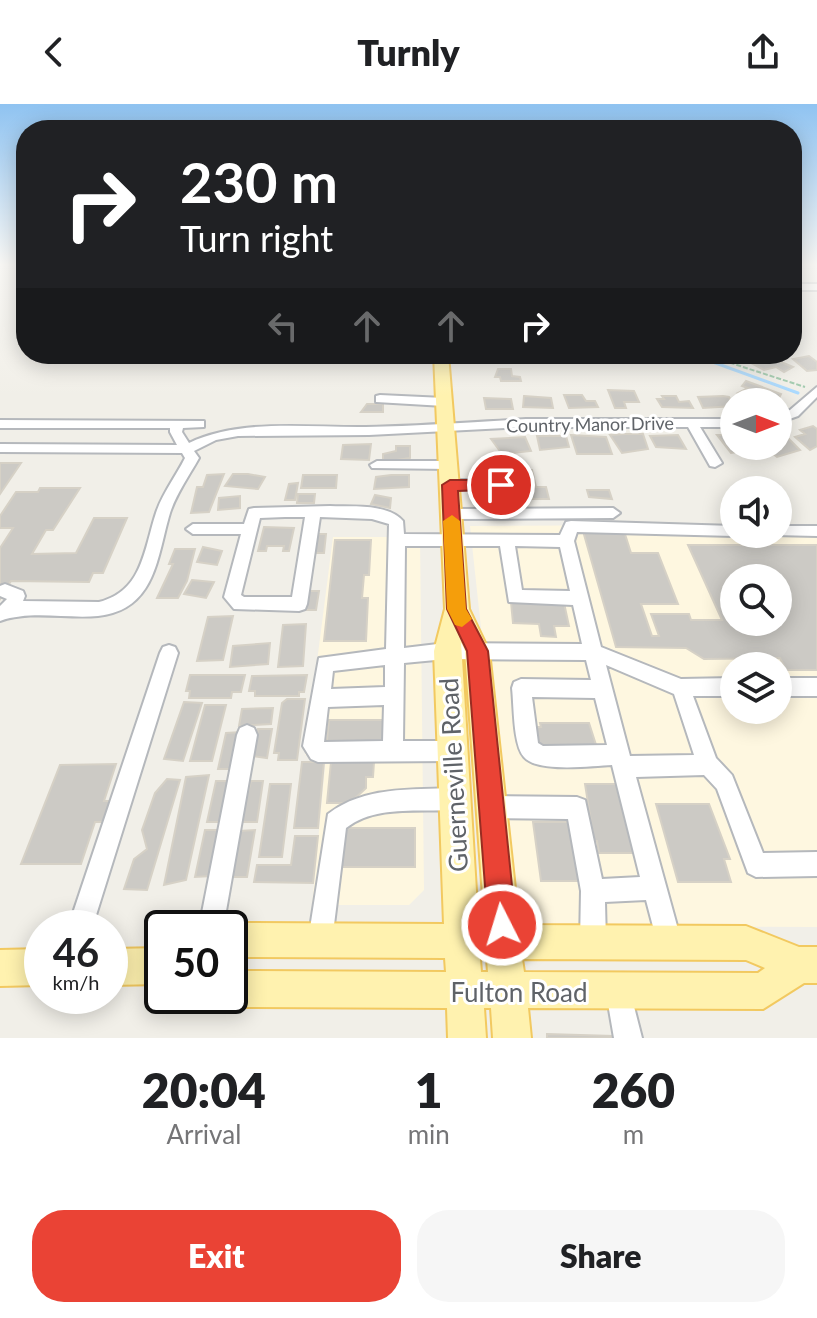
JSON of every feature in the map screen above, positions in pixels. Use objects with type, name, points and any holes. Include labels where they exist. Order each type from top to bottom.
[{"type":"main road","name":"Guerneville Road","points":[[442,364],[457,609],[446,651],[467,1038]]},
{"type":"main road","name":"Guerneville Road","points":[[457,609],[477,651],[512,1038]]},
{"type":"main road","name":"Fulton Road","points":[[248,940],[746,943],[808,965]]},
{"type":"main road","name":"Fulton Road","points":[[248,989],[763,991],[808,965]]},
{"type":"main road","points":[[0,968],[24,967]]},
{"type":"street","points":[[792,414],[812,389]]},
{"type":"street","points":[[380,399],[444,402]]},
{"type":"street","points":[[692,423],[715,463]]},
{"type":"street","name":"Country Manor Drive","points":[[188,449],[212,437],[238,432],[720,423]]},
{"type":"street","points":[[0,424],[200,424]]},
{"type":"street","points":[[6,605],[99,609],[115,605],[134,592],[147,573],[164,510],[192,458],[176,432],[177,424]]},
{"type":"street","points":[[0,448],[188,449]]},
{"type":"street","points":[[377,465],[449,475],[479,485]]},
{"type":"street","points":[[313,513],[299,604],[240,604],[232,597],[254,513],[313,513],[389,514],[396,521],[397,540],[393,752]]},
{"type":"street","points":[[451,514],[613,513]]},
{"type":"street","points":[[669,944],[566,541],[571,526],[720,531]]},
{"type":"street","points":[[193,529],[250,529]]},
{"type":"street","points":[[792,531],[817,531]]},
{"type":"street","points":[[397,540],[566,541]]},
{"type":"street","points":[[507,541],[515,597],[579,598]]},
{"type":"street","points":[[451,751],[323,753],[314,749],[325,664],[395,654],[446,651],[593,652],[681,688],[720,687]]},
{"type":"street","points":[[86,910],[169,653]]},
{"type":"street","points":[[792,687],[817,687]]},
{"type":"street","points":[[602,689],[521,688],[528,743],[536,755],[708,765]]},
{"type":"street","points":[[681,688],[708,765],[725,782],[756,865],[817,864]]},
{"type":"street","points":[[320,698],[394,696]]},
{"type":"street","points":[[214,910],[247,735]]},
{"type":"street","points":[[320,941],[336,822],[347,810],[454,799]]},
{"type":"street","points":[[492,807],[577,808],[593,891],[593,943]]},
{"type":"street","points":[[593,891],[655,888]]},
{"type":"street","points":[[619,992],[628,1038]]},
{"type":"path","points":[[734,364],[812,389]]},
{"type":"shaded area","points":[[720,525],[720,548],[792,548],[792,525],[817,525],[817,927],[534,926],[510,897],[470,526]]},
{"type":"shaded area","points":[[333,537],[420,537],[424,890],[409,905],[312,905],[326,756],[305,755]]},
{"type":"building","points":[[809,356],[817,362],[817,370],[807,371],[799,364],[802,364],[802,357]]},
{"type":"building","points":[[753,364],[786,364],[793,367],[784,372],[776,367],[764,370]]},
{"type":"building","points":[[498,369],[511,369],[512,376],[520,377],[521,381],[501,381],[500,377],[495,377]]},
{"type":"building","points":[[746,381],[765,388],[748,388],[742,386]]},
{"type":"building","points":[[608,390],[634,391],[639,402],[624,402],[626,408],[615,408]]},
{"type":"building","points":[[564,395],[582,395],[586,401],[595,401],[598,407],[569,408]]},
{"type":"building","points":[[524,396],[551,398],[553,408],[523,407]]},
{"type":"building","points":[[662,396],[676,396],[679,402],[689,401],[693,408],[662,407],[657,399],[664,399]]},
{"type":"building","points":[[720,396],[720,407],[703,408],[698,397]]},
{"type":"building","points":[[484,398],[511,399],[513,409],[486,409]]},
{"type":"building","points":[[367,404],[383,404],[383,412],[361,412]]},
{"type":"building","points":[[813,426],[817,429],[817,446],[810,450],[795,437],[805,434],[800,430]]},
{"type":"building","points":[[643,434],[648,449],[622,453],[610,435]]},
{"type":"building","points":[[571,435],[606,437],[612,454],[577,454]]},
{"type":"building","points":[[678,435],[686,449],[656,447],[650,436]]},
{"type":"building","points":[[537,436],[566,436],[569,447],[540,450]]},
{"type":"building","points":[[525,437],[531,451],[502,454],[491,439]]},
{"type":"building","points":[[792,442],[800,450],[792,452]]},
{"type":"building","points":[[371,444],[369,460],[341,459],[343,445]]},
{"type":"building","points":[[396,446],[410,446],[410,458],[383,462],[383,454],[396,451]]},
{"type":"building","points":[[0,463],[21,463],[0,494]]},
{"type":"building","points":[[481,470],[506,470],[507,481],[482,481]]},
{"type":"building","points":[[509,470],[532,470],[536,487],[546,487],[549,499],[524,499],[521,486],[512,486]]},
{"type":"building","points":[[224,474],[209,512],[191,513],[197,487],[203,487],[207,475]]},
{"type":"building","points":[[233,474],[265,477],[258,489],[225,486]]},
{"type":"building","points":[[303,475],[337,475],[336,488],[301,488]]},
{"type":"building","points":[[409,475],[409,487],[374,489],[376,477]]},
{"type":"building","points":[[298,483],[295,500],[285,500],[289,484]]},
{"type":"building","points":[[40,488],[80,488],[53,530],[46,530],[32,554],[76,553],[94,518],[127,518],[103,573],[93,573],[89,582],[11,581],[0,599],[0,548],[13,528],[0,528],[0,516],[16,492],[38,492]]},
{"type":"building","points":[[587,490],[609,490],[612,499],[589,497]]},
{"type":"building","points":[[298,494],[315,494],[314,503],[297,503]]},
{"type":"building","points":[[375,495],[391,498],[390,508],[371,504]]},
{"type":"building","points":[[240,496],[240,508],[218,510],[219,498]]},
{"type":"building","points":[[264,527],[294,528],[289,551],[283,551],[284,546],[267,546],[266,551],[258,551]]},
{"type":"building","points":[[583,531],[624,531],[631,553],[658,553],[678,604],[641,604],[652,636],[659,636],[651,614],[689,614],[691,620],[720,620],[720,636],[792,636],[792,564],[720,564],[720,616],[688,545],[792,548],[792,545],[817,545],[817,670],[792,670],[792,652],[720,652],[720,659],[704,659],[686,648],[616,647]]},
{"type":"building","points":[[316,534],[326,534],[324,553],[313,553]]},
{"type":"building","points":[[335,540],[371,540],[369,575],[364,575],[362,598],[368,598],[366,641],[324,641]]},
{"type":"building","points":[[203,547],[222,551],[217,565],[197,562]]},
{"type":"building","points":[[175,549],[195,549],[187,581],[178,598],[157,598],[173,564],[169,564]]},
{"type":"building","points":[[192,580],[214,582],[206,598],[184,594]]},
{"type":"building","points":[[307,591],[319,591],[316,610],[305,610]]},
{"type":"building","points":[[511,602],[564,603],[569,626],[554,626],[556,637],[541,636],[539,624],[513,623]]},
{"type":"building","points":[[233,616],[223,660],[197,661],[208,617]]},
{"type":"building","points":[[306,624],[303,666],[278,667],[283,625]]},
{"type":"building","points":[[270,643],[268,664],[230,667],[233,646]]},
{"type":"building","points":[[190,675],[245,675],[241,692],[232,692],[231,698],[189,698],[190,691],[186,691]]},
{"type":"building","points":[[307,675],[304,692],[299,692],[299,696],[255,696],[255,691],[249,691],[252,676]]},
{"type":"building","points":[[287,699],[305,699],[297,760],[278,760],[279,753],[274,753],[282,703]]},
{"type":"building","points":[[184,702],[202,703],[183,761],[164,759]]},
{"type":"building","points":[[205,705],[226,705],[212,761],[190,761]]},
{"type":"building","points":[[273,708],[271,724],[239,726],[242,709]]},
{"type":"building","points":[[329,720],[384,720],[384,750],[326,750]]},
{"type":"building","points":[[540,723],[589,723],[598,751],[543,753],[542,744],[535,744],[533,727],[541,727]]},
{"type":"building","points":[[258,729],[272,729],[267,758],[253,756]]},
{"type":"building","points":[[241,732],[233,769],[218,769],[226,733]]},
{"type":"building","points":[[302,762],[324,762],[318,828],[294,828]]},
{"type":"building","points":[[331,762],[374,762],[373,777],[366,777],[366,788],[350,803],[327,803]]},
{"type":"building","points":[[116,764],[104,801],[111,801],[104,822],[95,822],[81,864],[21,864],[60,765]]},
{"type":"building","points":[[209,775],[186,880],[164,885],[186,777]]},
{"type":"building","points":[[167,779],[180,780],[147,890],[124,889],[134,859],[147,849],[142,830],[155,793]]},
{"type":"building","points":[[216,781],[231,781],[223,822],[207,822]]},
{"type":"building","points":[[251,781],[263,781],[257,822],[240,822]]},
{"type":"building","points":[[270,784],[291,784],[282,857],[259,857]]},
{"type":"building","points":[[585,784],[616,784],[633,853],[599,853],[597,841],[594,841]]},
{"type":"building","points":[[656,804],[709,804],[730,859],[724,859],[731,882],[678,882]]},
{"type":"building","points":[[533,822],[574,822],[585,881],[541,881]]},
{"type":"building","points":[[341,828],[415,828],[415,867],[338,867]]},
{"type":"building","points":[[205,830],[221,830],[212,876],[195,877]]},
{"type":"building","points":[[255,830],[247,877],[231,877],[239,831]]},
{"type":"building","points":[[295,836],[318,836],[313,883],[254,882],[257,865],[291,865]]},
{"type":"building","points":[[547,1034],[613,1036],[613,1038],[547,1038]]},
{"type":"waterway","points":[[718,364],[798,393]]},
{"type":"slow traffic","points":[[452,521],[457,609],[462,619]]},
{"type":"route","points":[[501,485],[450,485],[457,609],[477,651],[502,925]]}]
